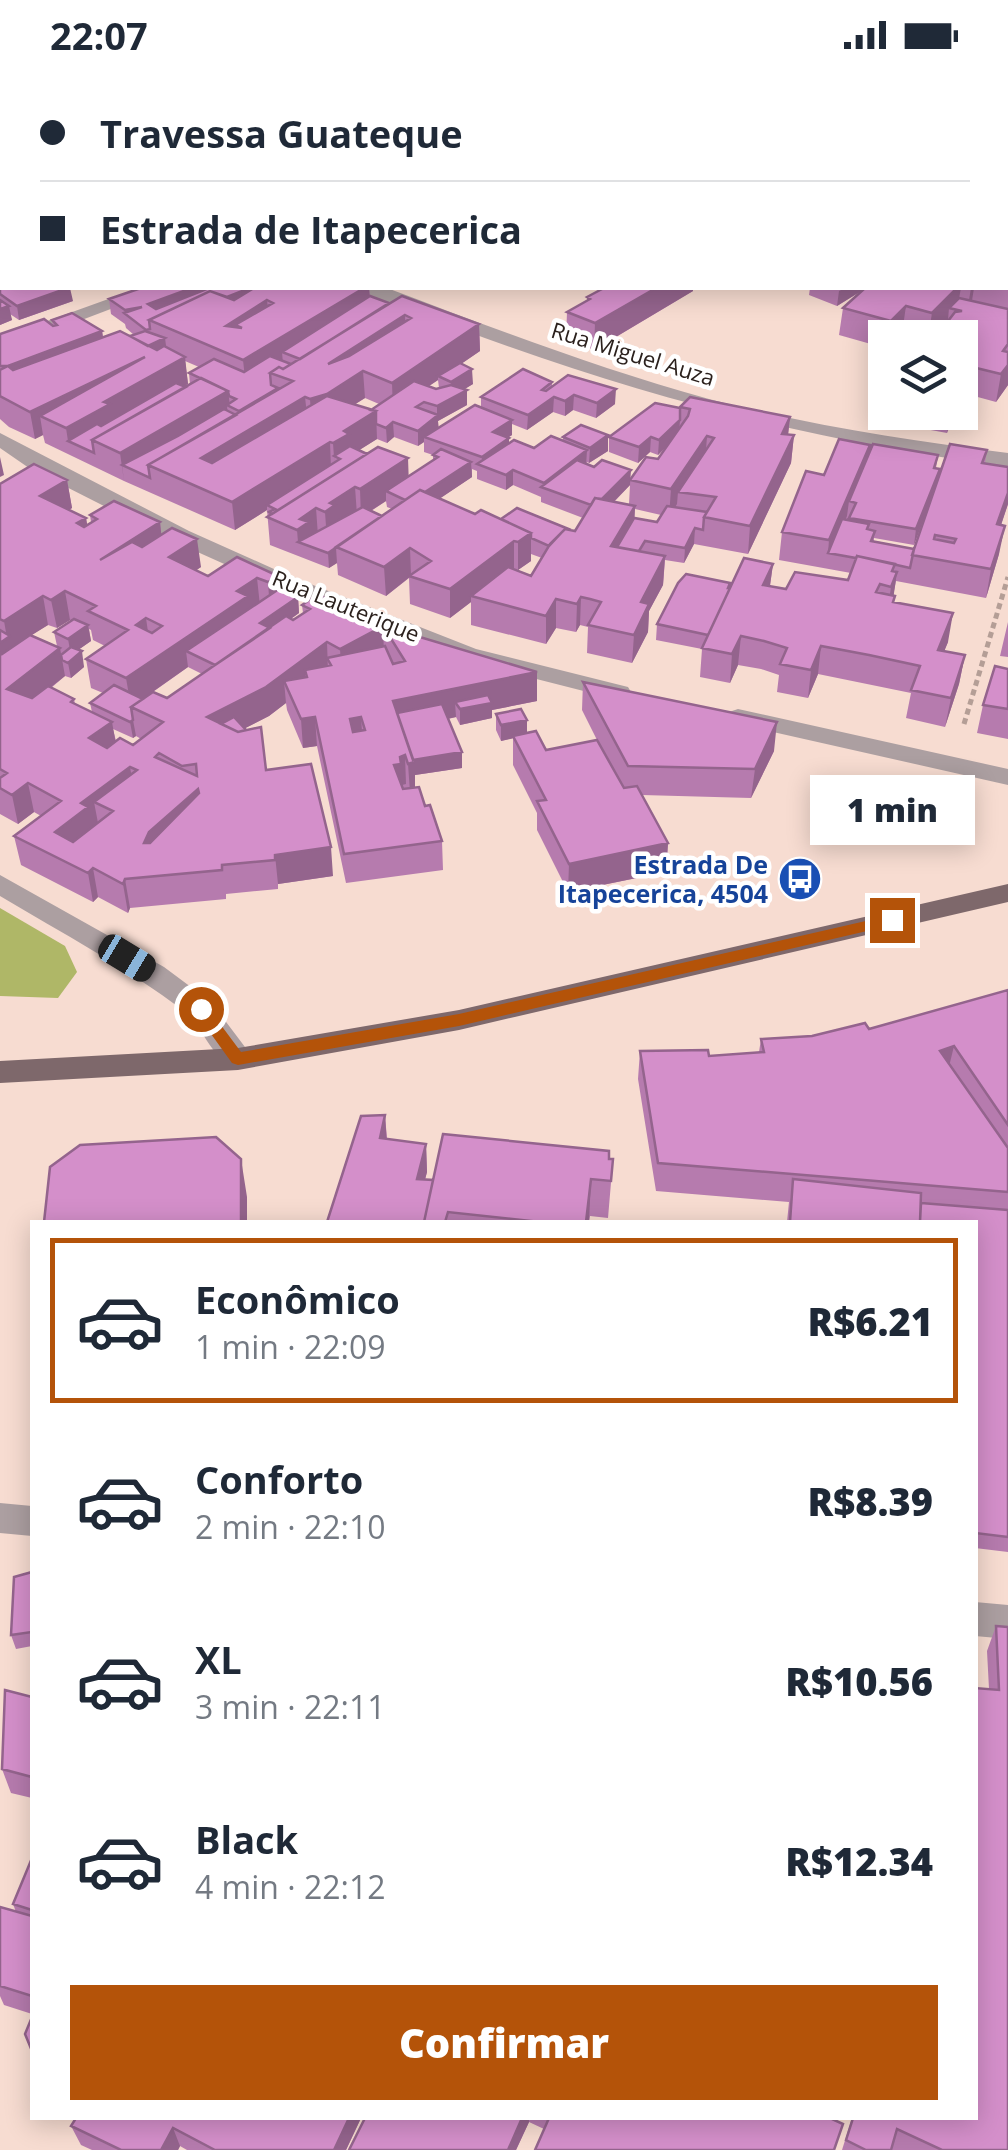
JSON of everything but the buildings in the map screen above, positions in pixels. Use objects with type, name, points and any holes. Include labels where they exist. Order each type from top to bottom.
[{"type":"main road","points":[[0,1072],[238,1059],[459,1020],[1008,893]]},
{"type":"street","points":[[0,345],[151,290]]},
{"type":"street","name":"Rua Miguel Auza","points":[[375,290],[577,365],[708,405],[923,449],[1008,460]]},
{"type":"street","name":"Rua Lauterique","points":[[0,439],[37,463],[181,536],[277,579],[466,654],[645,697]]},
{"type":"street","points":[[722,714],[1008,777]]},
{"type":"street","points":[[0,884],[154,974],[201,1009],[238,1059]]},
{"type":"street","points":[[0,1518],[30,1521]]},
{"type":"street","points":[[978,1619],[1008,1622]]},
{"type":"path","points":[[955,764],[1008,577]]},
{"type":"green space","points":[[0,908],[65,946],[77,972],[58,998],[0,996]]},
{"type":"place","name":"Estrada De Itapecerica, 4504","points":[[800,879]]},
{"type":"route","points":[[201,1009],[238,1059],[459,1020],[892,920]]}]
